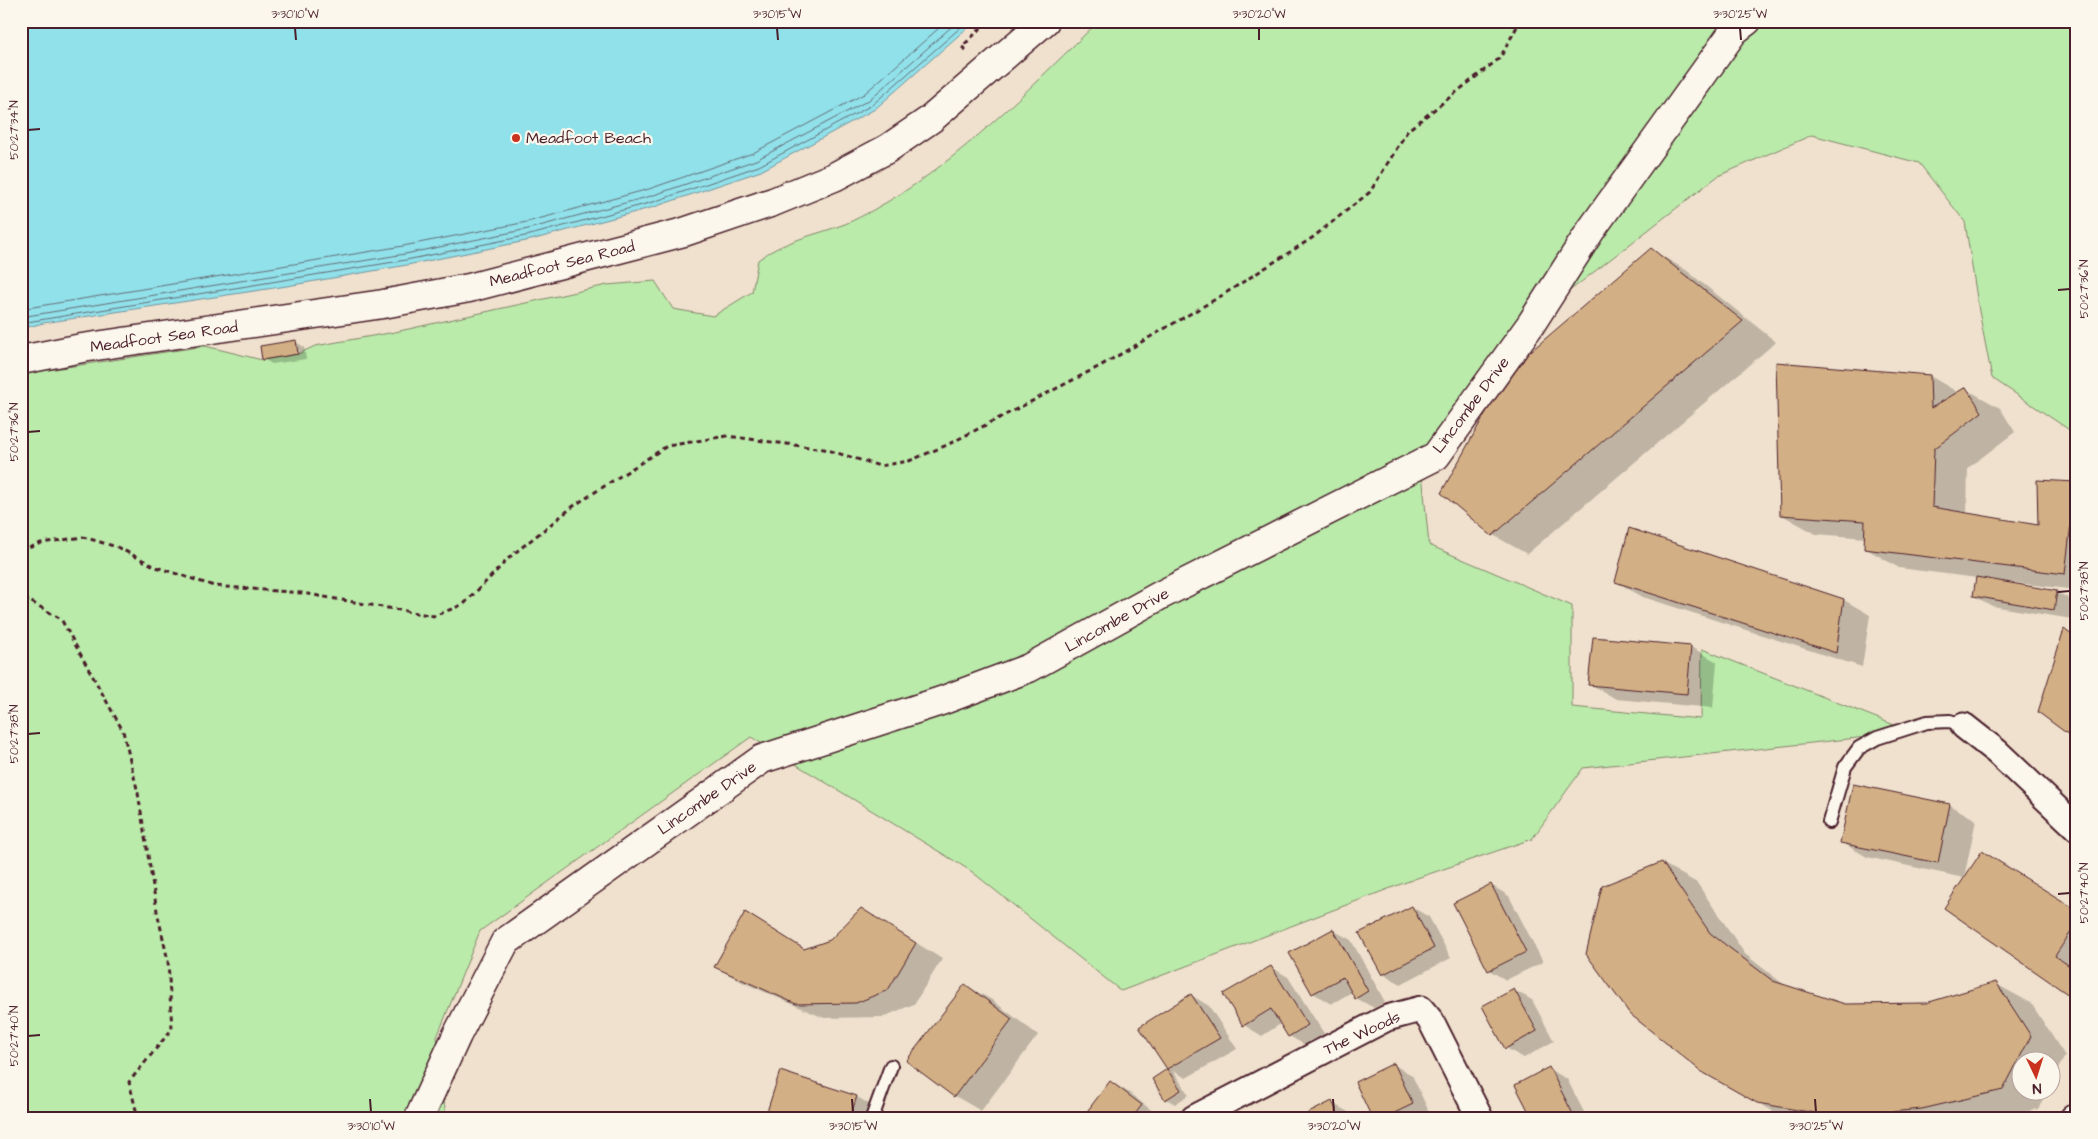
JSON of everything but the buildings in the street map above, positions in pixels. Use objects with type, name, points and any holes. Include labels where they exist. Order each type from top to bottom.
[{"type":"street","name":"Meadfoot Sea Road","points":[[21,360],[82,348],[383,304],[459,290],[684,232],[773,202],[834,177],[887,149],[932,119],[1045,21]]},
{"type":"street","name":"Lincombe Drive","points":[[419,1118],[457,1035],[504,942],[762,759],[941,701],[1029,668],[1159,596],[1436,456],[1531,324],[1590,230],[1734,31],[1747,21]]},
{"type":"street","points":[[1964,726],[1997,752],[2077,828]]},
{"type":"street","name":"The Woods","points":[[1194,1118],[1387,1018],[1421,1009],[1432,1021],[1480,1118]]},
{"type":"street","points":[[2073,1118],[2077,1117]]},
{"type":"lane","points":[[1829,822],[1845,767],[1859,748],[1877,738],[1927,722],[1950,721],[1964,726]]},
{"type":"lane","points":[[872,1118],[891,1066]]},
{"type":"path","points":[[21,551],[41,543],[83,537],[117,548],[156,567],[214,586],[302,593],[434,616],[464,604],[511,556],[574,505],[667,446],[726,436],[824,449],[880,466],[909,461],[947,445],[1100,366],[1221,296],[1312,238],[1370,192],[1408,130],[1500,58],[1520,21]]},
{"type":"path","points":[[967,42],[983,26]]},
{"type":"path","points":[[21,612],[28,600],[61,619],[123,731],[136,784],[157,911],[168,961],[172,1029],[129,1082],[138,1118]]},
{"type":"green space","points":[[1099,21],[2077,21],[2077,435],[1992,378],[1965,222],[1919,163],[1812,135],[1718,176],[1559,299],[1420,452],[1429,545],[1572,606],[1572,707],[1701,719],[1702,649],[1912,732],[1583,768],[1532,839],[1417,878],[1121,991],[971,871],[751,737],[480,931],[437,1037],[446,1118],[21,1118],[21,374],[205,346],[262,360],[298,354],[315,346],[395,332],[607,285],[655,281],[673,309],[713,316],[752,292],[758,260],[767,253],[788,243],[845,224],[881,206],[929,175],[980,134]]},
{"type":"water","points":[[21,21],[975,21],[875,109],[761,171],[654,207],[531,240],[407,265],[287,286],[43,323],[21,329]]},
{"type":"place","name":"Meadfoot Beach","points":[[516,138]]}]
